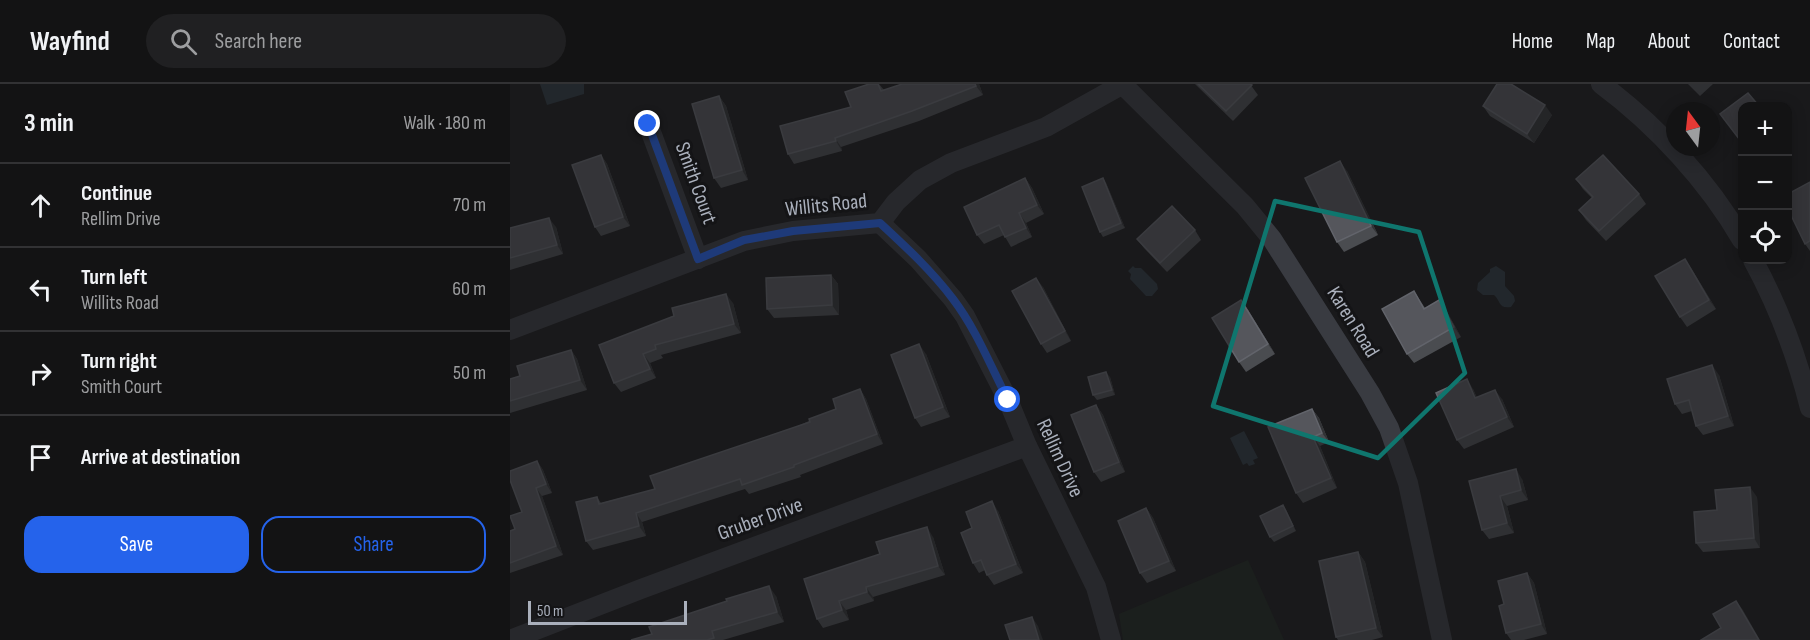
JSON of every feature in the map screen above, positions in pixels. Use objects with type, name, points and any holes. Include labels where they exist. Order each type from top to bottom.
[{"type":"street","points":[[1601,84],[1623,100],[1660,135],[1714,197],[1738,233]]},
{"type":"street","name":"Willits Road","points":[[510,330],[744,240],[793,231],[880,223],[896,202],[920,180],[951,163],[1046,127],[1123,85]]},
{"type":"street","name":"Karen Road","points":[[1123,85],[1245,206],[1272,239],[1370,393],[1389,428],[1408,483],[1442,640]]},
{"type":"street","name":"Smith Court","points":[[648,124],[698,259]]},
{"type":"street","name":"Rellim Drive","points":[[880,223],[918,259],[965,316],[1008,400],[1027,446],[1096,587],[1111,640]]},
{"type":"street","points":[[1755,264],[1798,362],[1810,408]]},
{"type":"street","name":"Gruber Drive","points":[[510,640],[1027,446]]},
{"type":"highlighted area","points":[[1275,201],[1419,232],[1465,373],[1378,458],[1213,406]]},
{"type":"shaded area","points":[[540,84],[584,84],[584,94],[547,105]]},
{"type":"shaded area","points":[[1133,266],[1141,268],[1157,284],[1158,289],[1152,296],[1146,296],[1130,279],[1131,274],[1128,271]]},
{"type":"shaded area","points":[[1496,266],[1505,272],[1505,286],[1514,296],[1515,301],[1511,307],[1502,306],[1494,295],[1483,295],[1477,290],[1478,283],[1490,272],[1490,269]]},
{"type":"shaded area","points":[[1244,431],[1258,458],[1253,460],[1255,464],[1249,466],[1247,463],[1243,465],[1230,438]]},
{"type":"shaded area","points":[[1248,560],[1284,640],[1123,640],[1119,614]]},
{"type":"building","points":[[869,84],[878,84],[881,91],[902,84],[975,84],[976,86],[835,138],[836,141],[788,154],[780,126],[851,107],[845,92]]},
{"type":"building","points":[[1198,84],[1250,84],[1252,85],[1226,111]]},
{"type":"building","points":[[1497,84],[1511,84],[1545,105],[1527,134],[1483,106]]},
{"type":"building","points":[[1748,93],[1756,102],[1738,102],[1738,137],[1720,114]]},
{"type":"building","points":[[719,96],[742,170],[714,178],[692,104]]},
{"type":"building","points":[[601,155],[623,217],[595,227],[572,165]]},
{"type":"building","points":[[1603,155],[1639,194],[1599,231],[1579,210],[1593,197],[1576,179]]},
{"type":"building","points":[[1340,161],[1371,226],[1337,242],[1305,178]]},
{"type":"building","points":[[1025,178],[1037,205],[1019,213],[1026,228],[1005,237],[999,225],[977,235],[964,207]]},
{"type":"building","points":[[1103,178],[1121,223],[1100,232],[1082,187]]},
{"type":"building","points":[[1810,182],[1810,241],[1805,244],[1792,217],[1792,192]]},
{"type":"building","points":[[1172,206],[1195,230],[1160,263],[1137,239]]},
{"type":"building","points":[[549,218],[557,245],[510,258],[510,228]]},
{"type":"building","points":[[1685,259],[1709,300],[1680,317],[1655,276]]},
{"type":"building","points":[[831,275],[832,305],[767,309],[766,278]]},
{"type":"building","points":[[1036,278],[1065,331],[1041,344],[1012,291]]},
{"type":"building","points":[[1414,291],[1424,309],[1439,300],[1454,327],[1407,354],[1382,309]]},
{"type":"building","points":[[726,294],[734,324],[655,345],[656,349],[643,354],[650,369],[614,383],[599,345],[674,316],[672,308]]},
{"type":"building","points":[[1241,300],[1268,344],[1239,362],[1212,318]]},
{"type":"building","points":[[919,344],[943,407],[915,418],[891,355]]},
{"type":"building","points":[[571,350],[580,380],[510,401],[510,379],[520,376],[517,366]]},
{"type":"building","points":[[1712,365],[1728,416],[1696,426],[1689,400],[1675,404],[1667,379]]},
{"type":"building","points":[[1106,372],[1112,390],[1093,395],[1088,377]]},
{"type":"building","points":[[1467,379],[1475,398],[1495,390],[1507,417],[1457,440],[1436,393]]},
{"type":"building","points":[[860,389],[877,434],[742,485],[740,479],[636,513],[639,526],[586,541],[576,502],[597,497],[599,504],[655,489],[650,476],[810,422],[809,419],[836,409],[833,399]]},
{"type":"building","points":[[1096,405],[1119,462],[1094,472],[1071,415]]},
{"type":"building","points":[[1312,409],[1322,433],[1313,437],[1331,478],[1296,493],[1268,427]]},
{"type":"building","points":[[537,461],[546,484],[536,488],[556,546],[510,563],[510,531],[515,529],[510,516],[522,512],[510,480],[510,471]]},
{"type":"building","points":[[1516,469],[1521,490],[1500,496],[1507,523],[1482,530],[1469,481]]},
{"type":"building","points":[[1750,487],[1754,538],[1696,543],[1694,512],[1717,510],[1715,490]]},
{"type":"building","points":[[992,501],[1016,564],[987,575],[981,560],[973,563],[961,533],[972,528],[966,512]]},
{"type":"building","points":[[1283,505],[1293,526],[1270,537],[1260,516]]},
{"type":"building","points":[[1146,508],[1169,561],[1140,573],[1118,521]]},
{"type":"building","points":[[927,527],[938,566],[866,587],[867,592],[839,601],[842,610],[817,619],[804,579],[880,554],[876,542]]},
{"type":"building","points":[[1358,552],[1376,628],[1336,637],[1319,561]]},
{"type":"building","points":[[1527,573],[1541,624],[1506,633],[1499,606],[1504,604],[1498,581]]},
{"type":"building","points":[[769,586],[777,612],[712,631],[714,638],[707,640],[631,640],[652,634],[649,627]]},
{"type":"building","points":[[1736,601],[1759,640],[1701,640],[1721,628],[1713,614]]},
{"type":"building","points":[[1032,617],[1039,640],[1010,640],[1005,625]]},
{"type":"route","points":[[648,124],[698,259],[744,240],[793,231],[880,223],[918,259],[953,299],[965,316],[1008,400]]}]
